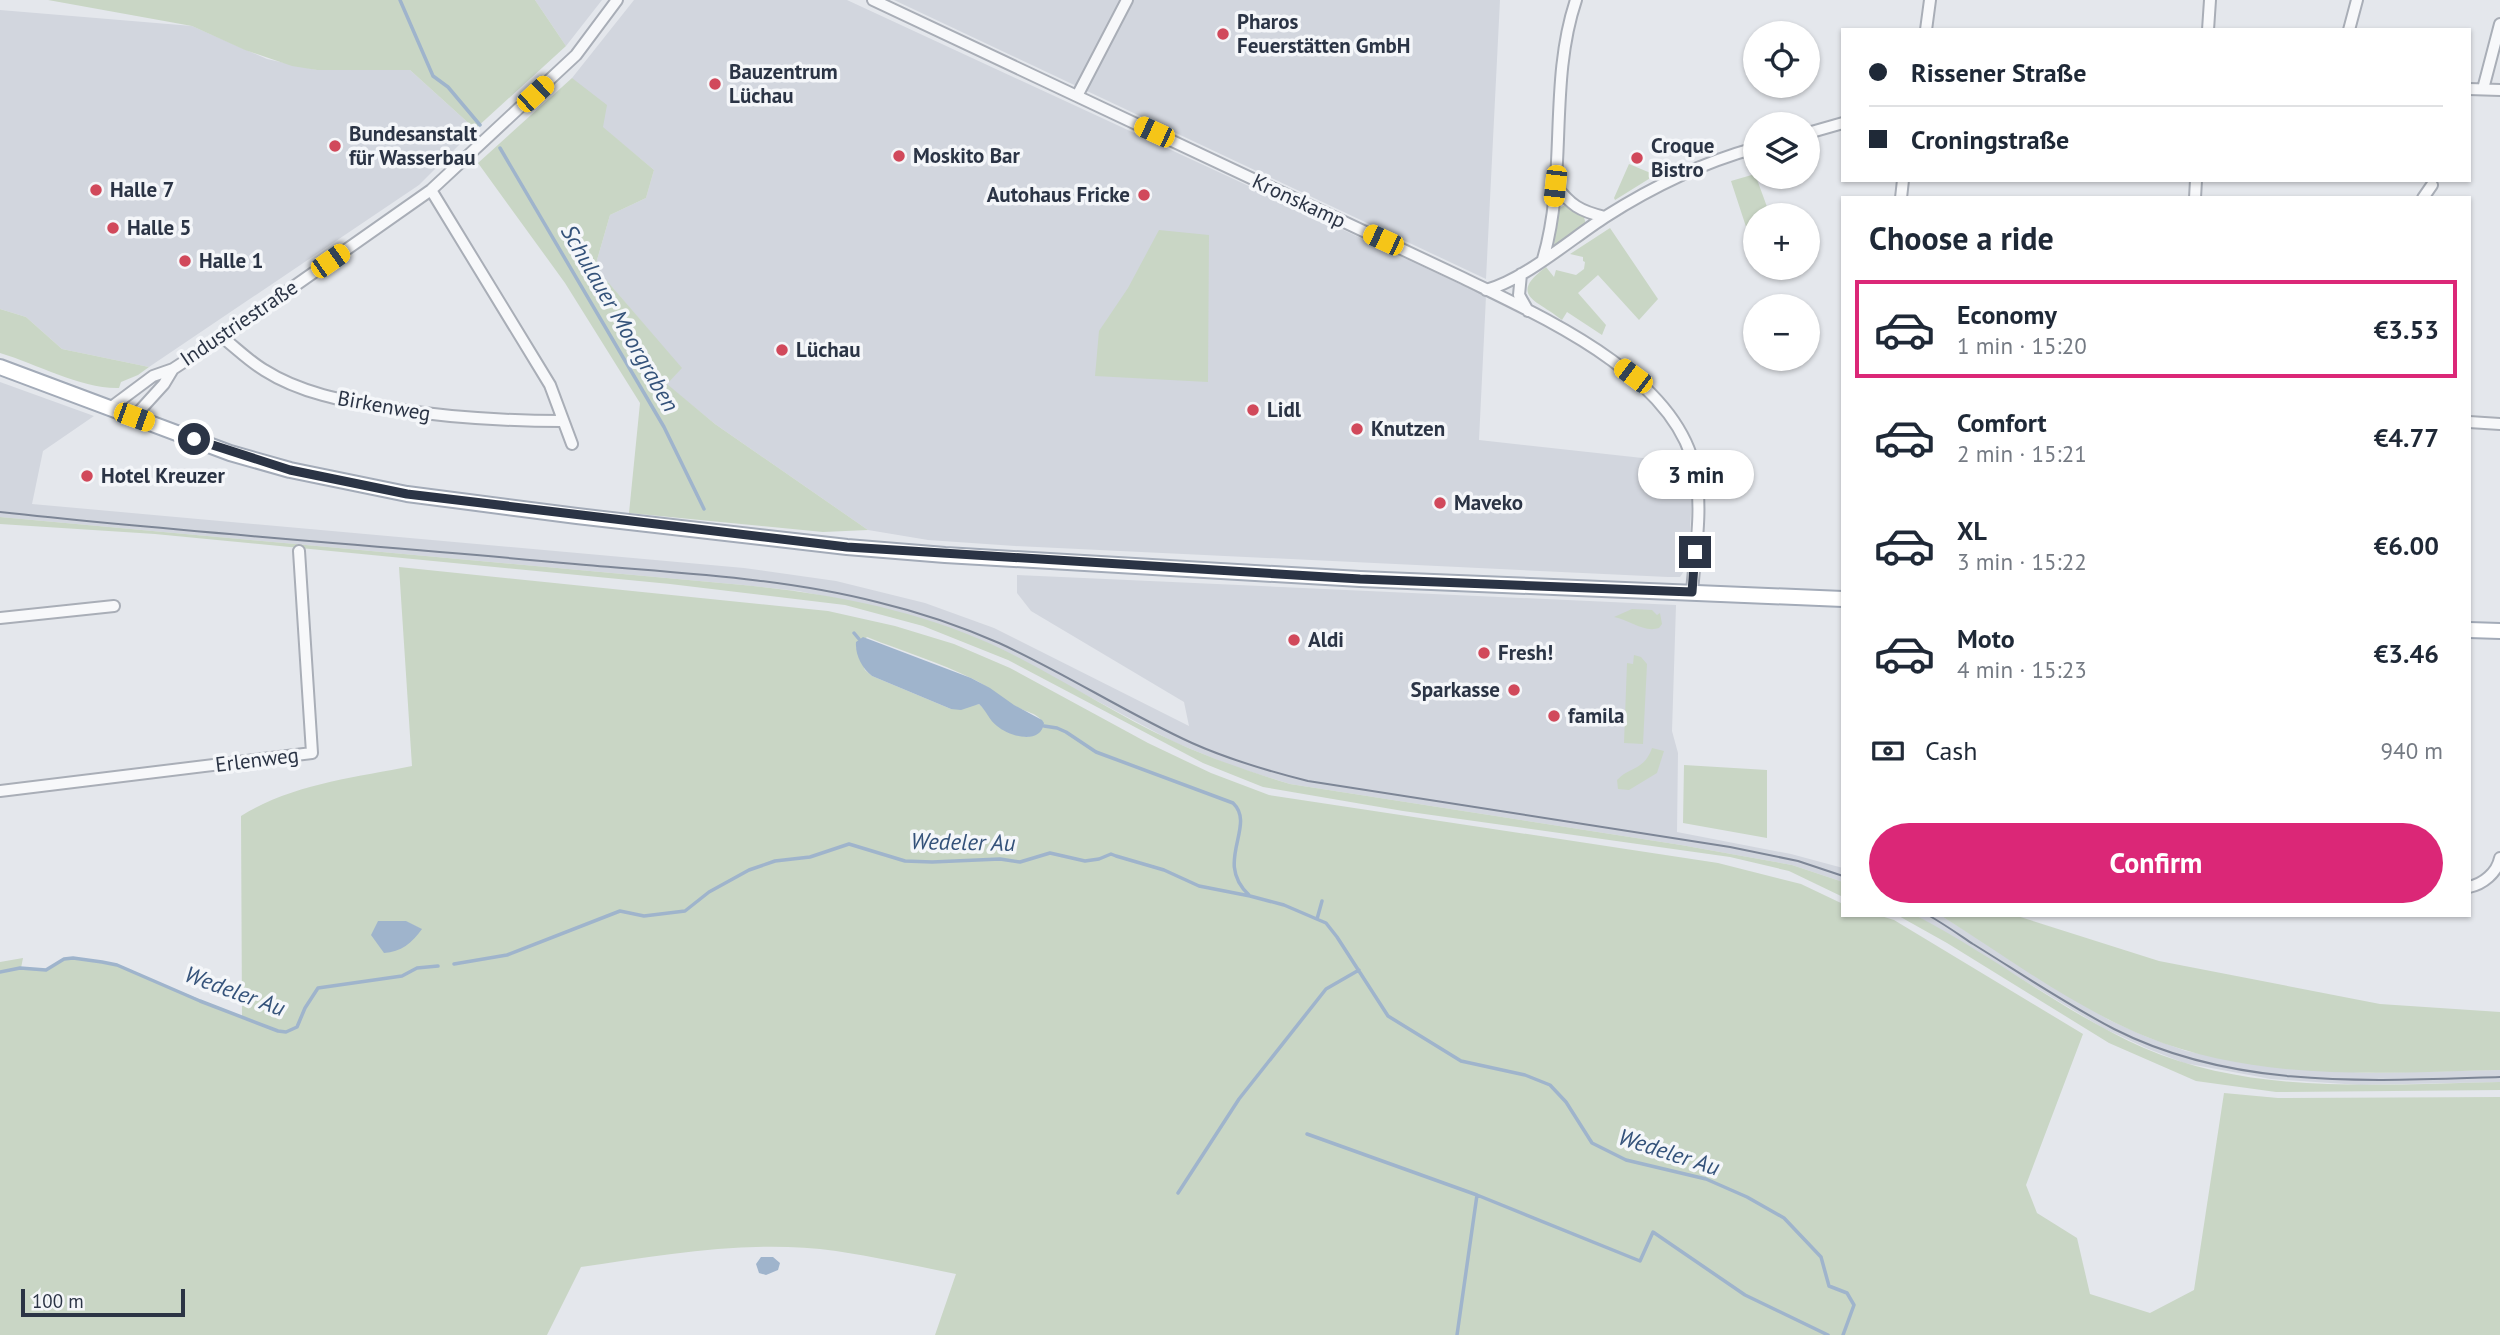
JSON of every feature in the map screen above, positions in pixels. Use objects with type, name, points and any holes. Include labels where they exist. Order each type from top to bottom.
[{"type":"main road","points":[[0,367],[256,461],[374,488],[564,514],[847,547],[1042,561],[1360,579],[1841,599]]},
{"type":"main road","points":[[2471,630],[2500,631]]},
{"type":"street","name":"Industriestraße","points":[[108,407],[153,376],[173,369],[222,337],[431,190],[576,55],[617,0]]},
{"type":"street","name":"Kronskamp","points":[[873,0],[1528,310],[1598,352],[1645,386],[1669,414],[1694,467],[1699,495],[1692,592]]},
{"type":"street","points":[[1077,96],[1127,0]]},
{"type":"street","points":[[1543,259],[1549,239],[1555,186],[1565,49],[1576,0]]},
{"type":"street","points":[[1926,28],[1930,0]]},
{"type":"street","points":[[2208,28],[2210,0]]},
{"type":"street","points":[[2350,28],[2357,0]]},
{"type":"street","points":[[2483,89],[2500,24]]},
{"type":"street","points":[[2471,89],[2500,90]]},
{"type":"street","points":[[1820,130],[1841,124]]},
{"type":"street","points":[[1486,290],[1511,281],[1651,188],[1743,152]]},
{"type":"street","points":[[2424,196],[2431,185]]},
{"type":"street","points":[[1555,186],[1571,205],[1587,213],[1605,217]]},
{"type":"street","points":[[431,190],[550,385],[572,444]]},
{"type":"street","points":[[1521,274],[1518,295],[1528,310]]},
{"type":"street","name":"Birkenweg","points":[[222,337],[264,370],[303,388],[348,401],[436,416],[495,421],[562,421]]},
{"type":"street","name":"Industriestraße","points":[[134,417],[164,384],[173,369]]},
{"type":"street","points":[[2471,422],[2500,424]]},
{"type":"street","name":"Erlenweg","points":[[0,791],[313,753],[299,551]]},
{"type":"street","points":[[0,618],[114,606]]},
{"type":"street","points":[[2471,887],[2496,877],[2500,858]]},
{"type":"shaded area","points":[[535,0],[602,0],[566,46]]},
{"type":"shaded area","points":[[634,0],[847,0],[1486,296],[1479,440],[1688,463],[1692,495],[1688,565],[1680,577],[1668,577],[1015,546],[928,540],[868,530],[715,424],[666,384],[681,368],[595,267],[610,215],[646,198],[654,170],[602,127],[572,78]]},
{"type":"shaded area","points":[[894,0],[1500,0],[1486,279]]},
{"type":"shaded area","points":[[0,10],[192,26],[267,59],[317,70],[410,70],[475,129],[419,185],[149,367],[62,349],[26,317],[0,309]]},
{"type":"shaded area","points":[[0,382],[94,416],[43,451],[32,504],[744,568],[836,581],[925,603],[994,628],[1189,726],[1184,702],[1031,611],[1017,593],[1017,575],[1676,605],[1672,731],[1678,753],[1677,832],[1791,854],[1841,867],[1841,881],[1792,865],[1681,845],[1290,784],[1232,766],[1174,742],[990,644],[925,620],[864,604],[798,591],[743,585],[0,517]]},
{"type":"shaded area","points":[[1918,917],[1943,917],[2109,1020],[2186,1051],[2257,1065],[2369,1073],[2500,1070],[2500,1082],[2360,1085],[2271,1079],[2184,1063],[2103,1028]]},
{"type":"green space","points":[[48,0],[535,0],[566,46],[475,129],[410,70],[317,70],[292,66],[245,50],[192,26]]},
{"type":"green space","points":[[572,78],[607,105],[603,127],[654,170],[646,198],[610,215],[595,267],[682,368],[667,384],[715,424],[868,530],[823,532],[629,513],[640,403],[565,283],[478,163]]},
{"type":"green space","points":[[1629,164],[1653,174],[1652,177],[1615,200],[1614,198]]},
{"type":"green space","points":[[1743,178],[1743,189],[1760,189],[1766,203],[1743,203],[1743,218],[1731,181]]},
{"type":"green space","points":[[1565,205],[1584,217],[1586,225],[1554,245],[1558,209]]},
{"type":"green space","points":[[1610,228],[1658,299],[1639,320],[1598,275],[1578,293],[1606,325],[1602,335],[1567,312],[1562,320],[1530,297],[1528,291],[1535,277],[1546,267],[1554,277],[1556,270],[1576,275],[1584,269],[1583,257],[1570,254]]},
{"type":"green space","points":[[1159,230],[1209,235],[1208,382],[1095,376],[1099,331],[1128,288]]},
{"type":"green space","points":[[0,309],[26,317],[62,349],[149,367],[121,382],[119,388],[104,387],[74,380],[0,353]]},
{"type":"green space","points":[[0,517],[743,585],[869,604],[931,621],[991,644],[1175,742],[1290,784],[1792,865],[1841,881],[1841,896],[1789,871],[1730,857],[1403,811],[1263,787],[1203,763],[1008,660],[923,626],[845,605],[670,584],[155,534],[0,524]]},
{"type":"green space","points":[[399,567],[828,611],[895,626],[954,644],[1010,668],[1148,743],[1211,773],[1269,795],[1718,863],[1801,884],[1841,903],[1841,917],[1884,917],[1894,920],[2083,1034],[2026,1185],[2037,1213],[2077,1238],[2090,1294],[2150,1313],[2194,1290],[2224,1093],[2278,1098],[2500,1097],[2500,1335],[935,1335],[956,1274],[836,1251],[772,1247],[708,1250],[581,1267],[547,1335],[0,1335],[0,962],[23,958],[21,968],[46,970],[64,959],[73,958],[117,965],[242,1017],[241,816],[281,796],[345,779],[412,766]],"holes":[[[867,637],[934,662],[984,685],[1014,706],[1040,718],[1044,726],[1028,737],[1018,735],[999,726],[979,704],[951,709],[872,676],[865,670],[856,647]]]},
{"type":"green space","points":[[1632,609],[1652,610],[1657,615],[1660,613],[1662,624],[1659,628],[1648,629],[1614,617]]},
{"type":"green space","points":[[1634,655],[1641,657],[1647,664],[1643,744],[1624,743],[1627,663],[1633,664]]},
{"type":"green space","points":[[1652,748],[1664,751],[1657,773],[1629,790],[1618,789],[1617,780],[1641,765]]},
{"type":"green space","points":[[1684,765],[1767,770],[1767,838],[1683,823]]},
{"type":"green space","points":[[1901,917],[1919,917],[2114,1034],[2186,1063],[2230,1074],[2320,1084],[2500,1082],[2500,1090],[2276,1092],[2196,1081],[2109,1043]]},
{"type":"green space","points":[[1943,917],[2020,917],[2159,961],[2380,1004],[2500,1012],[2500,1070],[2321,1072],[2233,1062],[2147,1037],[2093,1011],[2041,981]]},
{"type":"water","points":[[863,637],[971,678],[1042,720],[1042,730],[1031,737],[1017,736],[997,726],[979,704],[961,710],[951,709],[872,676],[862,665],[857,652],[856,642]]},
{"type":"water","points":[[378,921],[406,921],[422,929],[406,946],[384,953],[371,935]]},
{"type":"water","points":[[761,1257],[773,1257],[780,1263],[778,1270],[766,1275],[759,1273],[756,1264]]},
{"type":"waterway","name":"Schulauer Moorgraben","points":[[400,0],[433,76],[448,87],[480,125]]},
{"type":"waterway","name":"Schulauer Moorgraben","points":[[500,148],[664,427],[704,509]]},
{"type":"waterway","points":[[854,633],[859,639]]},
{"type":"waterway","name":"Schulauer Moorgraben","points":[[1044,726],[1066,732],[1096,752],[1233,803],[1241,822],[1234,857],[1235,870],[1239,883],[1249,895]]},
{"type":"waterway","name":"Wedeler Au","points":[[454,964],[507,955],[620,911],[644,916],[685,911],[709,892],[749,870],[775,861],[810,857],[849,844],[905,861],[1000,859],[1020,862],[1050,853],[1085,861],[1111,854],[1164,870],[1199,886],[1284,905],[1326,923],[1388,1016],[1461,1061],[1525,1075],[1550,1085],[1566,1102],[1592,1143],[1626,1160],[1706,1179],[1747,1197],[1784,1218],[1821,1257],[1829,1286],[1847,1293],[1854,1305],[1843,1335]]},
{"type":"waterway","name":"Wedeler Au","points":[[1317,919],[1322,901]]},
{"type":"waterway","name":"Wedeler Au","points":[[0,972],[20,968],[46,970],[64,959],[73,958],[117,965],[200,1001],[286,1032],[297,1027],[318,988],[402,976],[417,968],[438,966]]},
{"type":"waterway","points":[[1178,1193],[1239,1099],[1326,989],[1359,970]]},
{"type":"waterway","points":[[1307,1134],[1477,1195],[1640,1261],[1653,1232],[1745,1295],[1828,1335]]},
{"type":"waterway","points":[[1457,1335],[1477,1195]]},
{"type":"tram line","points":[[0,512],[727,577],[840,594],[908,610],[984,637],[1024,655],[1192,743],[1278,773],[1308,781],[1730,847],[1798,861],[1841,875]]},
{"type":"tram line","points":[[1931,917],[2061,999],[2114,1029],[2160,1049],[2207,1063],[2255,1072],[2352,1080],[2500,1077]]},
{"type":"place","name":"Pharos Feuerstätten GmbH","points":[[1223,34]]},
{"type":"place","name":"Bauzentrum Lüchau","points":[[715,84]]},
{"type":"place","name":"Bundesanstalt für Wasserbau","points":[[335,146]]},
{"type":"place","name":"Moskito Bar","points":[[899,156]]},
{"type":"place","name":"Croque Bistro","points":[[1637,158]]},
{"type":"place","name":"Halle 7","points":[[96,190]]},
{"type":"place","name":"Autohaus Fricke","points":[[1144,195]]},
{"type":"place","name":"Halle 5","points":[[113,228]]},
{"type":"place","name":"Halle 1","points":[[185,261]]},
{"type":"place","name":"Lüchau","points":[[782,350]]},
{"type":"place","name":"Lidl","points":[[1253,410]]},
{"type":"place","name":"Knutzen","points":[[1357,429]]},
{"type":"place","name":"Hotel Kreuzer","points":[[87,476]]},
{"type":"place","name":"Maveko","points":[[1440,503]]},
{"type":"place","name":"Aldi","points":[[1294,640]]},
{"type":"place","name":"Fresh!","points":[[1484,653]]},
{"type":"place","name":"Sparkasse","points":[[1514,690]]},
{"type":"place","name":"famila","points":[[1554,716]]},
{"type":"route","points":[[194,439],[230,453],[290,470],[407,494],[847,547],[945,555],[1360,579],[1692,592],[1695,552]]}]
